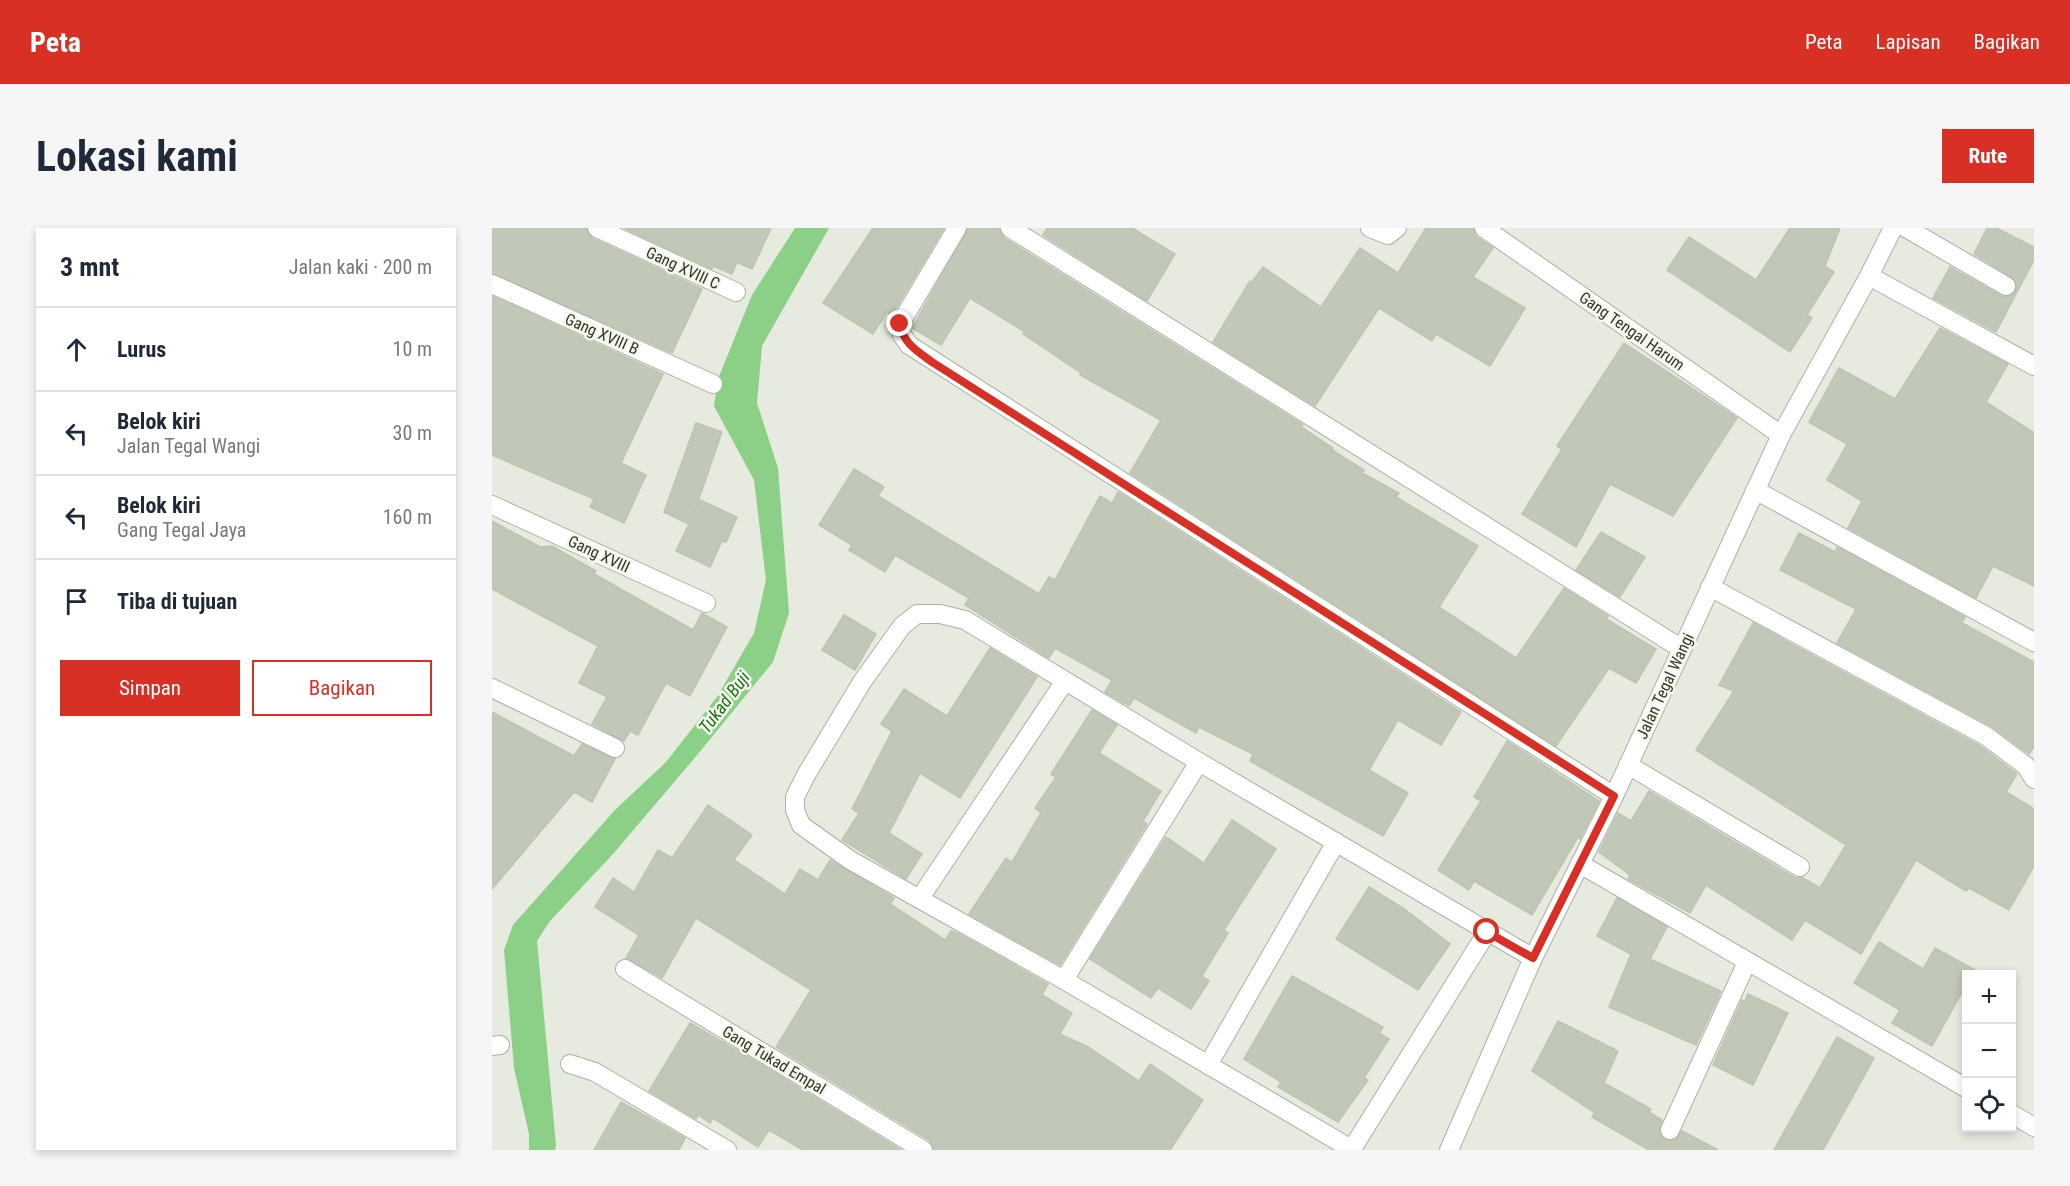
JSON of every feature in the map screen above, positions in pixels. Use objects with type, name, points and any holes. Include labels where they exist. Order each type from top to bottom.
[{"type":"street","name":"Gang XVIII C","points":[[597,228],[736,292]]},
{"type":"street","points":[[957,228],[900,324],[902,335],[909,345],[1614,796]]},
{"type":"street","points":[[1010,228],[1682,649]]},
{"type":"street","points":[[1370,228],[1388,235],[1397,228]]},
{"type":"street","name":"Gang Tengal Harum","points":[[1484,228],[1781,435]]},
{"type":"street","name":"Jalan Tegal Wangi","points":[[1449,1150],[1533,958],[1614,796],[1781,435],[1893,228]]},
{"type":"street","points":[[1906,228],[2006,286]]},
{"type":"street","points":[[1869,276],[2034,366]]},
{"type":"street","name":"Gang XVIII B","points":[[492,284],[713,384]]},
{"type":"street","points":[[1755,490],[2034,642]]},
{"type":"street","name":"Gang XVIII","points":[[492,505],[706,603]]},
{"type":"street","points":[[1710,587],[1986,736],[2025,766],[2034,779]]},
{"type":"street","points":[[1487,932],[1352,1150],[1064,980],[822,841],[801,825],[795,810],[795,797],[862,681],[902,626],[917,614],[940,614],[965,620],[1198,762],[1533,958]]},
{"type":"street","points":[[920,898],[1065,681]]},
{"type":"street","points":[[492,688],[615,748]]},
{"type":"street","points":[[1064,980],[1198,762]]},
{"type":"street","points":[[1628,765],[1800,867]]},
{"type":"street","points":[[1208,1065],[1336,842]]},
{"type":"street","points":[[1580,864],[1962,1086]]},
{"type":"street","points":[[1670,1131],[1747,962]]},
{"type":"street","name":"Gang Tukad Empal","points":[[625,969],[923,1150]]},
{"type":"street","points":[[570,1064],[595,1072],[727,1150]]},
{"type":"street","points":[[2016,1116],[2034,1127]]},
{"type":"water","name":"Tukad Buji","points":[[795,228],[829,228],[762,346],[757,403],[778,468],[789,613],[773,662],[613,854],[550,921],[537,941],[556,1145],[555,1150],[529,1150],[529,1134],[514,1068],[504,950],[513,925],[614,811],[666,762],[717,697],[754,633],[766,580],[754,480],[714,406],[718,379],[752,295]]},
{"type":"building","points":[[492,228],[586,228],[592,238],[702,289],[672,353],[492,273]]},
{"type":"building","points":[[624,228],[771,228],[752,269],[737,262],[732,274],[713,266],[712,269]]},
{"type":"building","points":[[873,228],[944,228],[892,315],[887,312],[873,334],[823,303]]},
{"type":"building","points":[[968,228],[999,228],[1004,238],[1303,425],[1301,427],[1333,448],[1332,450],[1364,470],[1362,473],[1399,493],[1396,497],[1478,546],[1439,607],[1516,658],[1564,588],[1608,616],[1606,619],[1656,649],[1636,683],[1609,668],[1556,746],[1130,473],[1161,420],[1080,375],[1081,373],[1023,334],[1025,332],[970,298],[941,345],[912,328]]},
{"type":"building","points":[[1047,228],[1132,228],[1175,254],[1147,301],[1043,235]]},
{"type":"building","points":[[1426,228],[1473,228],[1477,237],[1493,248],[1473,277],[1525,308],[1490,366],[1436,334],[1432,341],[1379,308],[1315,406],[1213,342],[1250,281],[1252,282],[1263,267],[1321,307],[1360,248],[1398,273]]},
{"type":"building","points":[[1790,228],[1840,228],[1825,266],[1834,272],[1807,315],[1812,318],[1790,352],[1667,270],[1689,237],[1756,280]]},
{"type":"building","points":[[1987,228],[1996,228],[2034,247],[2034,260],[1996,332],[1933,298],[1950,267],[2001,296],[2007,297],[2015,292],[2017,285],[2012,277],[1974,254]]},
{"type":"building","points":[[492,296],[663,374],[621,463],[646,475],[624,523],[590,507],[594,499],[492,455]]},
{"type":"building","points":[[1940,328],[2008,364],[1986,402],[2034,433],[2034,586],[1993,566],[1976,598],[1848,528],[1862,501],[1827,480],[1847,444],[1809,422],[1839,368],[1895,399]]},
{"type":"building","points":[[1624,343],[1737,418],[1673,516],[1610,484],[1576,547],[1522,514],[1562,449],[1557,446]]},
{"type":"building","points":[[696,423],[722,432],[694,513],[700,500],[737,517],[726,542],[722,541],[710,567],[676,551],[689,524],[664,512]]},
{"type":"building","points":[[854,469],[884,487],[878,496],[1039,594],[1049,577],[1055,580],[1100,496],[1112,503],[1118,492],[1461,712],[1441,745],[1398,720],[1369,770],[1408,793],[1383,836],[1250,761],[1253,754],[1199,727],[1196,733],[1134,698],[1129,706],[1105,692],[1112,680],[1055,648],[1049,658],[965,605],[969,598],[895,555],[885,572],[849,550],[852,545],[819,525]]},
{"type":"building","points":[[492,521],[540,547],[552,546],[596,571],[594,574],[693,630],[702,613],[727,627],[690,696],[666,683],[638,735],[630,731],[624,741],[592,724],[607,697],[579,683],[598,646],[492,589]]},
{"type":"building","points":[[1601,532],[1645,557],[1620,597],[1576,570]]},
{"type":"building","points":[[1799,533],[1835,552],[1837,547],[1965,617],[1962,623],[2034,662],[2034,747],[2029,754],[1991,726],[1837,643],[1856,609],[1780,570]]},
{"type":"building","points":[[844,615],[876,634],[855,670],[822,650]]},
{"type":"building","points":[[1753,623],[1980,746],[2017,774],[2006,792],[2034,809],[2034,866],[2009,910],[1969,888],[1966,891],[1916,860],[1861,954],[1805,920],[1792,940],[1706,885],[1690,913],[1628,879],[1630,875],[1599,852],[1618,813],[1631,821],[1649,791],[1794,877],[1803,878],[1820,888],[1846,845],[1696,750],[1734,691],[1719,685]]},
{"type":"building","points":[[990,648],[1037,677],[960,798],[920,773],[889,833],[922,854],[906,879],[842,840],[859,813],[852,809],[892,731],[881,724],[904,689],[947,716]]},
{"type":"building","points":[[1092,710],[1117,725],[1099,753],[1161,791],[1143,821],[1147,824],[1060,965],[969,914],[1006,858],[1012,862],[1041,813],[1035,808],[1056,777],[1051,774]]},
{"type":"building","points":[[492,712],[574,756],[582,744],[615,759],[592,802],[574,792],[492,889]]},
{"type":"building","points":[[1507,741],[1599,801],[1580,839],[1578,837],[1532,915],[1474,881],[1469,890],[1438,870],[1481,801],[1474,797]]},
{"type":"building","points":[[708,805],[752,835],[734,860],[785,894],[800,869],[818,880],[830,860],[894,898],[890,904],[945,940],[951,931],[957,933],[1048,984],[1042,995],[1072,1013],[1060,1034],[1088,1047],[1139,1081],[1150,1064],[1203,1100],[1170,1150],[934,1150],[929,1140],[776,1047],[811,990],[696,918],[662,978],[626,958],[639,935],[595,907],[613,878],[634,892],[658,850],[672,858]]},
{"type":"building","points":[[1232,820],[1276,849],[1224,930],[1228,933],[1202,976],[1209,981],[1191,1009],[1158,988],[1151,998],[1090,959],[1166,837],[1204,863]]},
{"type":"building","points":[[1369,887],[1403,908],[1450,944],[1418,990],[1336,939]]},
{"type":"building","points":[[1617,898],[1667,927],[1650,959],[1721,991],[1696,1045],[1609,1007],[1631,954],[1597,936]]},
{"type":"building","points":[[1879,942],[1923,969],[1935,948],[1975,970],[1962,970],[1962,992],[1932,1046],[1892,1023],[1900,1010],[1854,983]]},
{"type":"building","points":[[1292,976],[1383,1027],[1379,1033],[1389,1039],[1364,1078],[1368,1080],[1338,1122],[1278,1087],[1281,1082],[1244,1059]]},
{"type":"building","points":[[1748,994],[1788,1013],[1753,1085],[1713,1065],[1742,1000],[1745,1001]]},
{"type":"building","points":[[1558,1021],[1618,1051],[1604,1083],[1651,1109],[1649,1112],[1662,1120],[1659,1132],[1665,1140],[1676,1139],[1682,1131],[1718,1150],[1649,1150],[1592,1117],[1595,1113],[1532,1071]]},
{"type":"building","points":[[690,1023],[901,1150],[803,1150],[769,1130],[758,1147],[713,1118],[710,1123],[698,1115],[696,1119],[649,1091]]},
{"type":"building","points":[[1837,1037],[1874,1058],[1823,1150],[1774,1150]]},
{"type":"building","points":[[621,1102],[685,1138],[679,1150],[594,1150]]},
{"type":"route","points":[[900,324],[902,335],[909,345],[932,362],[1614,796],[1533,958],[1487,932]]}]
